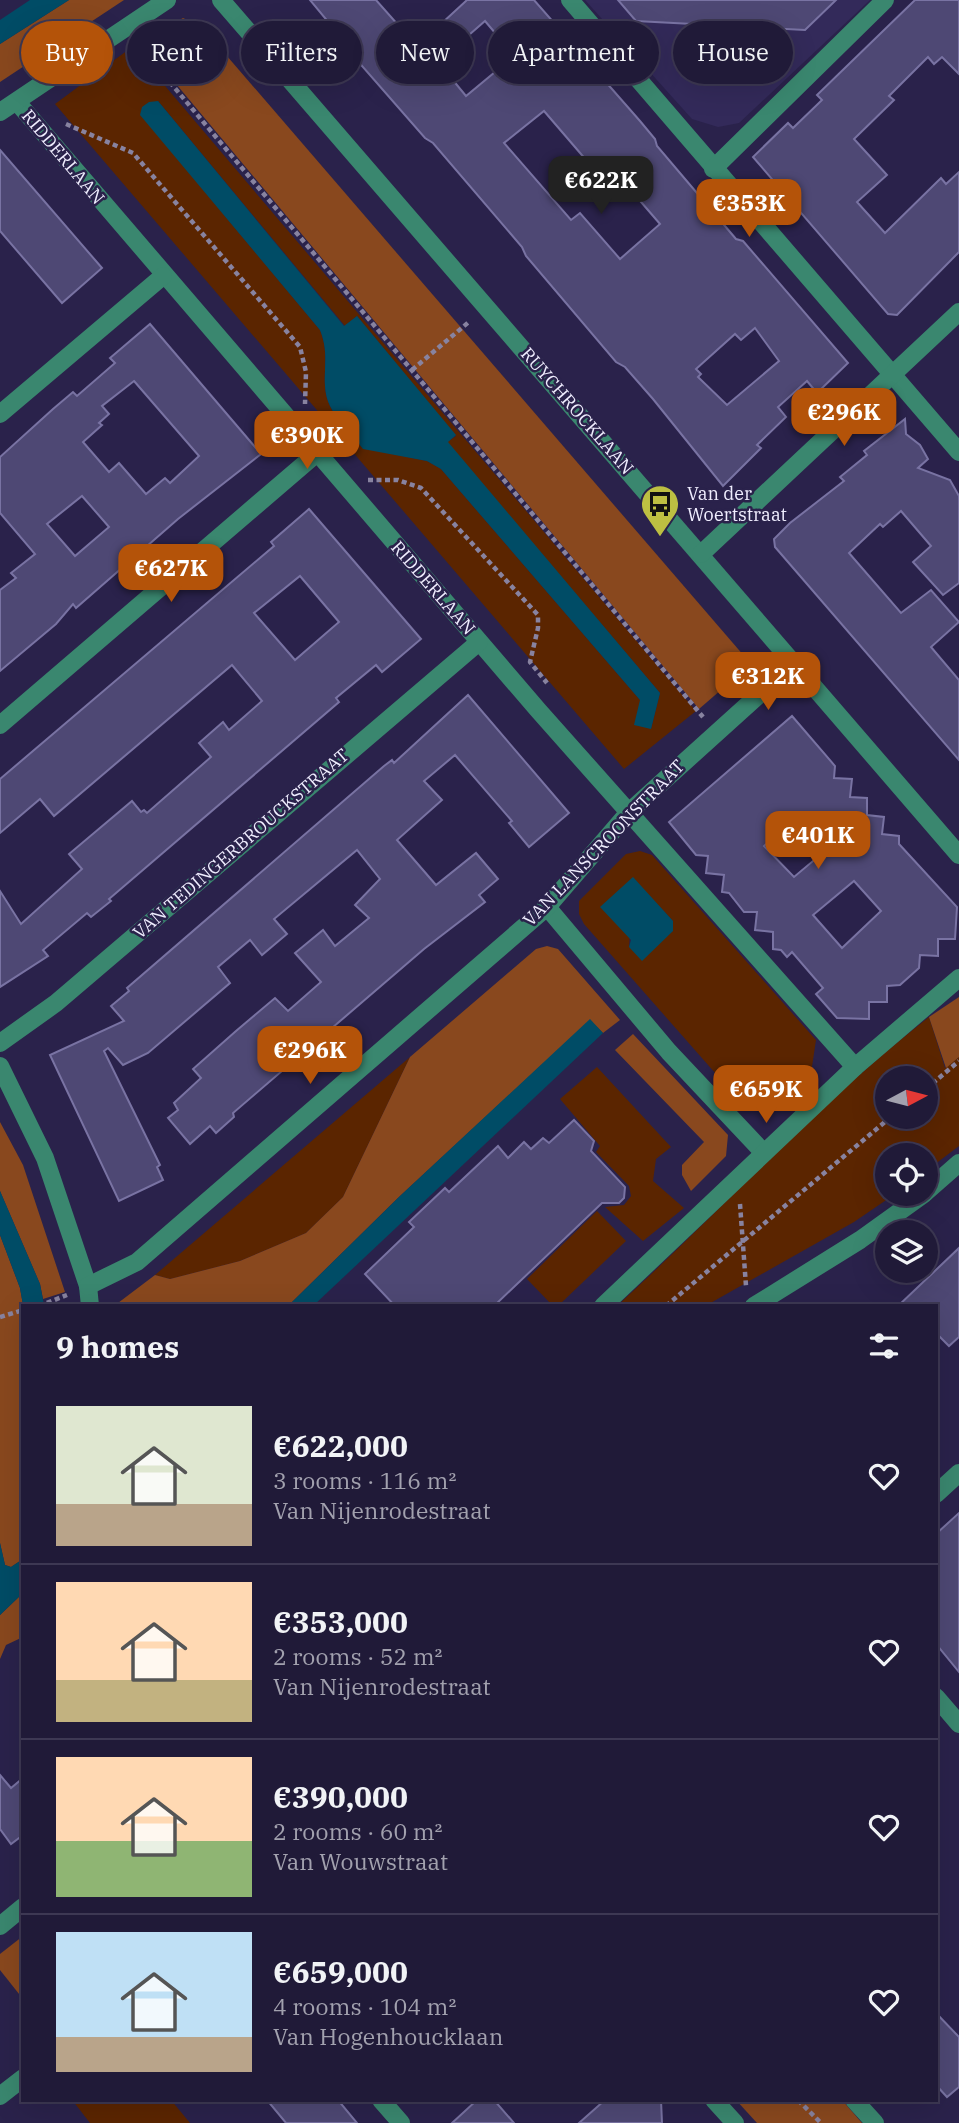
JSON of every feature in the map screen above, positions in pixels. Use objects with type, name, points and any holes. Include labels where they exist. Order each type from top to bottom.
[{"type":"street","points":[[0,112],[167,0]]},
{"type":"street","name":"RUYCHROCKLAAN","points":[[221,0],[959,855]]},
{"type":"street","points":[[570,0],[959,452]]},
{"type":"street","points":[[713,169],[884,0]]},
{"type":"street","name":"RIDDERLAAN","points":[[17,102],[163,276],[479,642],[855,1067]]},
{"type":"street","points":[[0,414],[163,276]]},
{"type":"street","points":[[701,554],[959,312]]},
{"type":"street","points":[[0,725],[316,454]]},
{"type":"street","name":"VAN TEDINGERBROUCKSTRAAT","points":[[0,1043],[56,1003],[479,642]]},
{"type":"street","name":"VAN LANSCROONSTRAAT","points":[[88,1286],[137,1262],[547,907],[628,813],[795,663]]},
{"type":"street","points":[[547,907],[670,1052],[764,1153]]},
{"type":"street","points":[[605,1304],[855,1067],[959,978]]},
{"type":"street","points":[[0,1066],[45,1158],[88,1286],[90,1304]]},
{"type":"street","points":[[938,1182],[959,1163]]},
{"type":"street","points":[[750,1299],[860,1240],[907,1206]]},
{"type":"street","points":[[938,1492],[959,1473]]},
{"type":"street","points":[[938,1699],[959,1724]]},
{"type":"street","points":[[0,1926],[21,1909]]},
{"type":"street","points":[[0,2095],[21,2079]]},
{"type":"street","points":[[383,2102],[401,2123]]},
{"type":"street","points":[[716,2102],[735,2123]]},
{"type":"street","points":[[856,2102],[875,2123]]},
{"type":"path","points":[[125,29],[716,732]]},
{"type":"path","points":[[63,122],[133,153],[300,347],[306,373],[304,440]]},
{"type":"path","points":[[412,370],[487,307]]},
{"type":"path","points":[[360,471],[368,481],[398,480],[421,488],[538,615],[538,628],[530,662],[555,693]]},
{"type":"path","points":[[938,1078],[959,1061]]},
{"type":"path","points":[[668,1304],[876,1129]]},
{"type":"path","points":[[738,1178],[750,1299]]},
{"type":"path","points":[[0,1317],[21,1310]]},
{"type":"path","points":[[800,2102],[821,2123]]},
{"type":"shaded area","points":[[69,0],[124,0],[92,21],[36,21]]},
{"type":"shaded area","points":[[585,0],[870,0],[793,72],[793,21],[673,21],[673,84],[781,84],[739,123],[718,127],[692,119],[659,82],[659,21],[604,21]]},
{"type":"shaded area","points":[[21,31],[21,68],[0,82],[0,44]]},
{"type":"shaded area","points":[[127,51],[127,84],[163,84],[696,711],[624,769],[55,104],[82,84],[113,84],[113,61]],"holes":[[[158,101],[345,326],[357,316],[456,436],[447,442],[660,693],[651,729],[640,700],[441,469],[427,461],[363,448],[341,423],[326,394],[325,347],[320,330],[141,115]]]},
{"type":"shaded area","points":[[227,56],[241,72],[241,84],[251,84],[751,664],[699,709],[176,84],[227,84]]},
{"type":"shaded area","points":[[640,851],[652,855],[816,1040],[810,1080],[778,1109],[745,1107],[584,924],[579,914],[579,901],[626,854]],"holes":[[[633,878],[673,921],[673,931],[629,947]]]},
{"type":"shaded area","points":[[547,946],[558,949],[620,1020],[603,1033],[590,1020],[400,1196],[290,1304],[117,1304],[155,1275],[170,1279],[240,1261],[306,1233],[343,1197],[410,1057],[536,949]]},
{"type":"shaded area","points":[[959,997],[959,1057],[946,1068],[929,1017]]},
{"type":"shaded area","points":[[929,1017],[945,1068],[959,1057],[959,1146],[938,1162],[938,1143],[875,1143],[875,1206],[877,1206],[709,1304],[619,1304],[656,1270],[809,1121]]},
{"type":"shaded area","points":[[633,1034],[728,1135],[726,1156],[691,1191],[682,1175],[682,1165],[704,1142],[615,1050]]},
{"type":"shaded area","points":[[410,1057],[343,1197],[306,1233],[240,1261],[170,1279],[155,1275]]},
{"type":"shaded area","points":[[597,1067],[671,1147],[656,1159],[653,1181],[684,1208],[643,1241],[605,1207],[624,1205],[631,1196],[629,1186],[596,1152],[600,1146],[560,1099]]},
{"type":"shaded area","points":[[0,1122],[23,1165],[65,1292],[43,1299],[40,1284],[0,1191]]},
{"type":"shaded area","points":[[597,1211],[626,1241],[560,1304],[551,1304],[527,1279]]},
{"type":"shaded area","points":[[0,1235],[20,1288],[23,1304],[21,1560],[11,1567],[5,1565],[0,1543]]},
{"type":"shaded area","points":[[21,1595],[21,1638],[6,1645],[0,1659],[0,1615]]},
{"type":"shaded area","points":[[21,1938],[21,1996],[0,1970],[0,1954]]},
{"type":"shaded area","points":[[74,2102],[173,2102],[190,2123],[90,2123]]},
{"type":"shaded area","points":[[738,2102],[844,2102],[862,2123],[757,2123]]},
{"type":"water","points":[[30,0],[69,0],[36,21],[21,21],[21,31],[0,44],[0,20]]},
{"type":"water","points":[[158,101],[344,326],[357,316],[456,435],[448,442],[660,693],[651,729],[634,725],[640,700],[441,469],[427,461],[363,449],[341,423],[326,394],[325,347],[320,330],[140,115],[142,107],[149,102]]},
{"type":"water","points":[[633,877],[673,921],[673,931],[642,961],[629,947],[631,940],[600,907]]},
{"type":"water","points":[[590,1019],[603,1033],[315,1304],[290,1304],[400,1196]]},
{"type":"water","points":[[0,1191],[40,1284],[44,1304],[23,1304],[20,1288],[0,1235]]},
{"type":"water","points":[[0,1543],[5,1565],[11,1567],[21,1560],[21,1595],[0,1615]]},
{"type":"building","points":[[310,0],[376,0],[395,21],[376,21],[376,82],[362,66],[362,21],[328,21]]},
{"type":"building","points":[[467,0],[534,0],[552,21],[488,21],[488,25],[485,21],[474,31],[474,21],[444,21]]},
{"type":"building","points":[[618,0],[836,0],[805,30],[793,29],[793,21],[636,21]]},
{"type":"building","points":[[915,0],[959,0],[959,74],[942,57],[934,64],[928,57],[889,96],[894,100],[854,139],[887,175],[857,202],[885,233],[941,178],[946,184],[959,172],[959,252],[897,315],[888,314],[753,157],[788,123],[793,128],[822,100],[817,95]]},
{"type":"building","points":[[488,78],[488,84],[608,84],[736,239],[743,241],[848,363],[817,393],[807,381],[778,407],[786,417],[757,445],[761,448],[723,486],[653,399],[625,367],[616,362],[526,256],[522,247],[433,143],[425,138],[378,84],[456,84],[466,96]],"holes":[[[544,111],[593,168],[604,159],[660,224],[620,259],[580,213],[571,220],[504,143]],[[755,328],[779,361],[727,405],[698,377],[701,374],[696,369],[735,334],[741,340]]]},
{"type":"building","points":[[0,150],[102,268],[62,303],[0,231]]},
{"type":"building","points":[[150,324],[261,454],[178,519],[76,608],[73,604],[56,624],[0,671],[0,590],[16,578],[11,573],[35,554],[0,513],[0,457],[73,392],[77,396],[115,363],[110,358]],"holes":[[[134,381],[199,456],[170,483],[165,478],[146,494],[119,463],[109,472],[83,442],[102,425],[99,423],[109,414],[102,406]],[[82,496],[109,527],[75,556],[47,524]]]},
{"type":"building","points":[[905,419],[906,434],[920,445],[928,459],[918,468],[950,480],[959,496],[959,583],[943,595],[913,562],[931,546],[901,511],[883,527],[880,524],[849,553],[901,613],[931,590],[959,622],[931,647],[959,680],[959,760],[775,547],[774,539],[790,523],[844,481],[840,477],[867,455],[864,451]]},
{"type":"building","points":[[309,509],[421,639],[382,672],[376,665],[336,698],[339,702],[109,899],[111,901],[91,917],[87,913],[43,950],[48,956],[0,987],[0,891],[21,924],[82,869],[69,854],[132,801],[141,812],[144,810],[147,813],[211,757],[199,743],[223,722],[229,730],[262,701],[232,665],[54,816],[40,799],[0,833],[0,779],[274,546],[271,542]],"holes":[[[300,576],[339,622],[295,660],[254,613]]]},
{"type":"building","points":[[468,695],[569,813],[529,847],[509,823],[512,821],[455,755],[424,781],[442,800],[397,840],[436,885],[476,853],[498,879],[479,895],[485,902],[424,949],[233,1113],[234,1117],[216,1133],[210,1126],[190,1144],[168,1118],[178,1110],[174,1103],[201,1078],[193,1069],[275,998],[288,1011],[321,982],[295,953],[323,930],[335,946],[369,918],[355,905],[380,879],[357,850],[274,919],[287,934],[262,955],[250,940],[218,967],[230,983],[148,1053],[123,1065],[108,1048],[104,1051],[160,1165],[157,1167],[163,1180],[119,1201],[50,1055],[124,1021],[111,1006],[129,991],[127,988],[384,766],[392,760],[394,763]]},
{"type":"building","points":[[792,716],[835,766],[834,778],[852,779],[850,797],[867,798],[867,815],[884,817],[882,834],[899,836],[899,844],[957,907],[955,939],[938,939],[938,956],[920,955],[919,968],[900,985],[887,986],[887,1002],[869,1002],[869,1019],[837,1018],[816,994],[823,988],[792,952],[787,957],[781,950],[773,949],[773,932],[755,930],[757,912],[744,912],[729,893],[722,892],[724,875],[706,873],[708,856],[696,855],[669,822]],"holes":[[[796,818],[825,851],[794,877],[764,846]],[[854,881],[881,911],[842,948],[813,915]]]},
{"type":"building","points":[[574,1120],[594,1141],[591,1151],[625,1187],[624,1198],[619,1203],[602,1203],[496,1304],[393,1304],[365,1274],[414,1227],[409,1222],[445,1188],[449,1192],[498,1146],[508,1158],[524,1142],[531,1149],[543,1138],[549,1143]]},
{"type":"building","points":[[959,1248],[959,1337],[949,1346],[938,1335],[938,1304],[900,1304],[922,1283],[938,1283],[938,1268]]},
{"type":"building","points":[[959,1513],[959,1672],[938,1646],[938,1532]]},
{"type":"building","points":[[0,1775],[11,1788],[21,1780],[21,1836],[11,1844],[0,1829]]},
{"type":"building","points":[[938,2015],[959,2037],[959,2087],[947,2097],[938,2087]]},
{"type":"building","points":[[269,2102],[340,2102],[357,2123],[286,2123]]},
{"type":"building","points":[[475,2102],[496,2102],[514,2123],[452,2123]]},
{"type":"building","points":[[603,2102],[661,2102],[662,2123],[579,2123]]},
{"type":"place","name":"Van der Woertstraat","points":[[660,538]]}]
